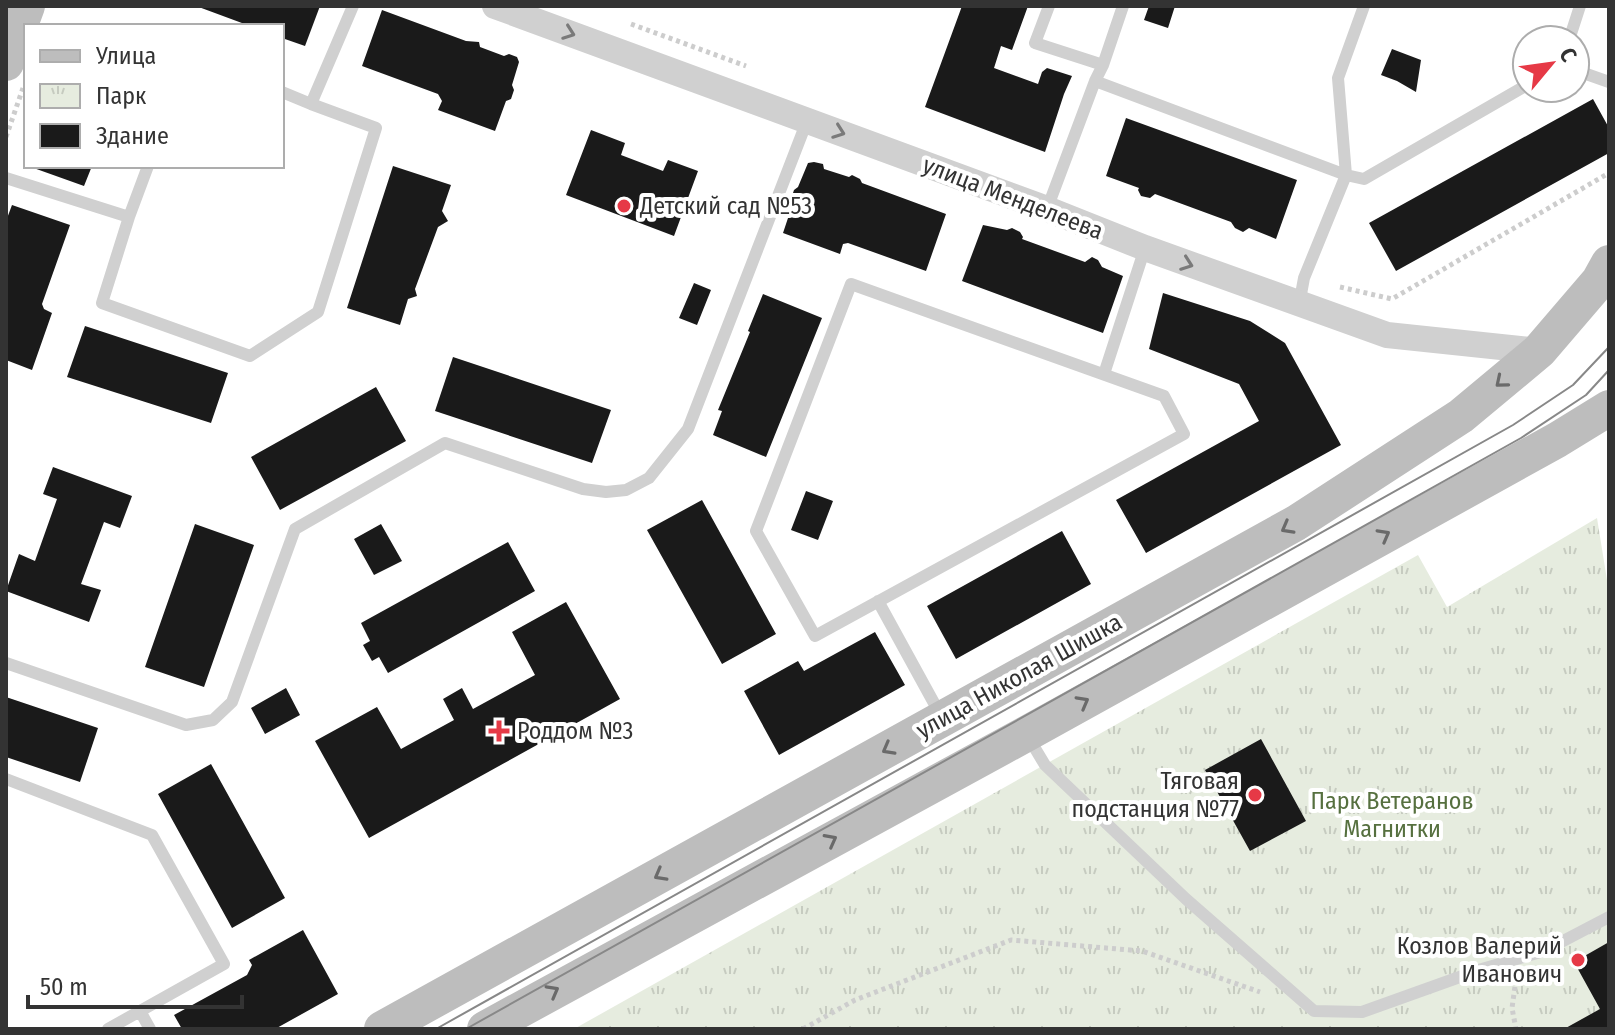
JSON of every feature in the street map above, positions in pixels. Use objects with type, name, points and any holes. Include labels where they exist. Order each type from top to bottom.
[{"type":"main road","points":[[6,63],[27,6]]},
{"type":"main road","name":"улица Николая Шишка","points":[[402,1024],[751,825],[1296,523],[1461,416],[1539,351],[1599,281],[1609,263]]},
{"type":"main road","points":[[485,1029],[1026,734],[1557,440],[1609,408]]},
{"type":"main road","points":[[751,825],[775,870]]},
{"type":"street","name":"улица Менделеева","points":[[495,6],[1387,335],[1539,351]]},
{"type":"lane","points":[[311,104],[353,6]]},
{"type":"lane","points":[[1049,6],[1035,43],[1103,65]]},
{"type":"lane","points":[[1047,209],[1123,6]]},
{"type":"lane","points":[[1299,305],[1304,278],[1346,175],[1338,78],[1364,6]]},
{"type":"lane","points":[[1095,81],[1346,175],[1364,179],[1511,94]]},
{"type":"lane","points":[[147,168],[102,303],[250,356],[318,312],[376,128],[284,93]]},
{"type":"lane","points":[[6,663],[186,725],[213,720],[232,702],[295,529],[445,443],[583,489],[606,492],[626,490],[649,478],[688,429],[807,121]]},
{"type":"lane","points":[[6,178],[129,217]]},
{"type":"lane","points":[[1104,374],[1145,248]]},
{"type":"lane","points":[[736,265],[749,270]]},
{"type":"lane","points":[[851,284],[1164,396],[1184,434],[878,601],[815,636],[756,531],[851,284]]},
{"type":"lane","points":[[878,601],[942,719]]},
{"type":"lane","points":[[1026,734],[1040,759],[1055,775],[1186,899],[1314,1011],[1362,1012],[1482,969],[1544,951],[1609,917]]},
{"type":"lane","points":[[6,779],[152,835],[224,964],[108,1029]]},
{"type":"lane","points":[[140,1011],[150,1029]]},
{"type":"path","points":[[6,137],[24,86]]},
{"type":"path","points":[[1304,278],[1392,299],[1609,173]]},
{"type":"path","points":[[803,1029],[855,1000],[1011,940],[1142,951],[1314,1011]]},
{"type":"path","points":[[1516,1029],[1512,1008],[1519,958]]},
{"type":"green space","name":"Парк Ветеранов Магнитки","points":[[1597,518],[1609,580],[1609,1029],[574,1029],[1418,555],[1447,607]]},
{"type":"building","points":[[196,6],[320,6],[305,46],[284,39],[284,24],[245,24]]},
{"type":"building","points":[[962,6],[1028,6],[1012,50],[1001,46],[994,68],[1038,84],[1047,68],[1072,76],[1045,152],[925,107]]},
{"type":"building","points":[[1149,6],[1175,6],[1168,28],[1144,20]]},
{"type":"building","points":[[382,10],[466,41],[479,42],[480,47],[504,56],[517,57],[519,62],[512,85],[514,90],[511,99],[506,101],[495,131],[438,110],[442,101],[438,94],[362,66]]},
{"type":"building","points":[[1392,49],[1421,60],[1416,92],[1381,75]]},
{"type":"building","points":[[1591,100],[1609,128],[1609,153],[1396,271],[1369,223],[1584,104],[1591,104]]},
{"type":"building","points":[[1126,118],[1297,180],[1276,239],[1249,228],[1243,232],[1231,222],[1155,194],[1150,198],[1141,196],[1139,188],[1106,176]]},
{"type":"building","points":[[591,130],[625,143],[621,155],[663,171],[668,160],[698,171],[674,236],[566,195]]},
{"type":"building","points":[[808,163],[823,164],[824,169],[849,177],[852,175],[862,183],[946,214],[926,271],[848,243],[843,244],[840,254],[783,233],[794,190]]},
{"type":"building","points":[[393,166],[451,185],[442,211],[448,221],[438,227],[415,289],[417,296],[408,299],[400,325],[347,308]]},
{"type":"building","points":[[34,168],[91,168],[84,186]]},
{"type":"building","points":[[12,205],[70,225],[42,304],[52,313],[32,370],[6,360],[6,221]]},
{"type":"building","points":[[983,225],[1007,230],[1012,228],[1020,232],[1022,239],[1085,262],[1092,257],[1102,267],[1123,276],[1103,333],[962,281]]},
{"type":"building","points":[[694,283],[711,290],[697,325],[679,318]]},
{"type":"building","points":[[1163,293],[1250,321],[1285,343],[1341,445],[1146,553],[1116,500],[1259,421],[1239,384],[1149,349]]},
{"type":"building","points":[[763,294],[822,318],[766,457],[713,435],[722,411],[718,410]]},
{"type":"building","points":[[85,326],[228,373],[211,423],[67,377]]},
{"type":"building","points":[[453,357],[611,410],[592,463],[435,411]]},
{"type":"building","points":[[376,387],[406,441],[280,510],[251,457]]},
{"type":"building","points":[[53,467],[132,496],[120,528],[104,522],[81,584],[101,590],[89,622],[6,591],[19,554],[35,561],[57,499],[43,494]]},
{"type":"building","points":[[806,491],[833,501],[818,540],[791,530]]},
{"type":"building","points":[[702,500],[776,634],[722,664],[647,530]]},
{"type":"building","points":[[195,524],[254,545],[204,687],[145,667]]},
{"type":"building","points":[[381,524],[402,561],[374,575],[354,539]]},
{"type":"building","points":[[1062,531],[1091,584],[956,659],[927,606]]},
{"type":"building","points":[[508,542],[535,591],[388,673],[379,657],[372,661],[363,645],[370,641],[361,623]]},
{"type":"building","name":"Роддом №3","points":[[566,602],[620,699],[369,838],[315,741],[377,707],[401,749],[454,720],[443,699],[462,688],[473,709],[535,675],[512,632]]},
{"type":"building","points":[[875,632],[905,685],[779,755],[744,691],[798,661],[804,671]]},
{"type":"building","points":[[286,688],[300,715],[265,734],[251,708]]},
{"type":"building","points":[[6,697],[98,728],[80,782],[6,757]]},
{"type":"building","name":"Тяговая подстанция №77","points":[[1261,739],[1306,821],[1250,851],[1205,770]]},
{"type":"building","points":[[211,764],[285,898],[232,928],[158,794]]},
{"type":"building","points":[[303,930],[338,994],[275,1029],[182,1029],[174,1015],[247,975],[252,965],[249,960]]},
{"type":"building","points":[[1609,942],[1609,1029],[1564,1029],[1600,1009],[1574,962]]},
{"type":"tram line","points":[[436,1029],[1513,425],[1573,385],[1609,347]]},
{"type":"tram line","points":[[466,1029],[1521,438],[1586,395],[1609,370]]},
{"type":"place","name":"Детский сад №53","points":[[624,206]]},
{"type":"place","name":"Роддом №3","points":[[499,731]]},
{"type":"place","name":"Тяговая подстанция №77","points":[[1255,795]]},
{"type":"place","name":"Козлов Валерий Иванович","points":[[1578,960]]}]
